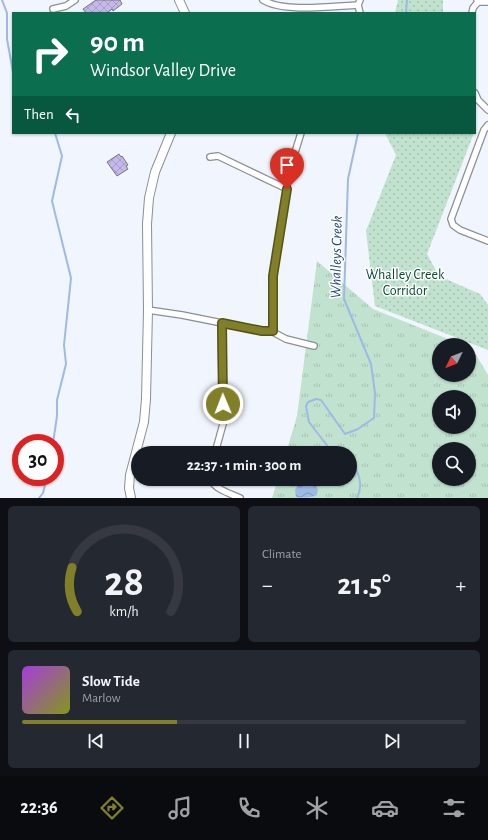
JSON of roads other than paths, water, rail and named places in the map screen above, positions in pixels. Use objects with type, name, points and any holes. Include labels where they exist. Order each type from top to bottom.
[{"type":"street","points":[[53,9],[66,6],[75,0]]},
{"type":"street","points":[[179,0],[185,12]]},
{"type":"street","points":[[264,0],[273,5],[286,8],[359,3]]},
{"type":"street","points":[[472,12],[477,1],[488,2]]},
{"type":"street","points":[[476,95],[478,100],[488,110]]},
{"type":"street","points":[[488,125],[484,130],[451,218],[453,225],[460,230],[488,241]]},
{"type":"street","points":[[131,498],[129,488],[130,475],[144,422],[148,310],[148,198],[155,172],[172,134]]},
{"type":"street","points":[[273,331],[273,276],[287,189],[287,178],[301,134]]},
{"type":"street","points":[[210,157],[218,156],[287,189]]},
{"type":"street","points":[[148,310],[182,314],[262,331],[273,331],[286,339],[314,346]]},
{"type":"street","points":[[217,446],[223,424],[222,323]]},
{"type":"street","points":[[215,486],[240,498]]},
{"type":"water","points":[[297,486],[316,486],[318,489],[317,495],[306,498],[296,497],[295,490]]},
{"type":"waterway","points":[[2,0],[7,13],[7,39],[12,66]]},
{"type":"waterway","name":"Whalleys Creek","points":[[406,12],[407,0]]},
{"type":"waterway","points":[[54,434],[57,416],[57,400],[66,364],[64,345],[71,278],[52,201],[62,156],[55,134]]},
{"type":"waterway","name":"Whalleys Creek","points":[[327,446],[309,422],[306,406],[308,402],[316,399],[321,400],[345,434],[358,429],[374,418],[375,393],[371,364],[344,299],[348,179],[358,134]]},
{"type":"waterway","name":"Whalleys Creek","points":[[357,472],[360,479],[360,489],[357,498]]},
{"type":"waterway","points":[[39,498],[43,493],[45,486]]},
{"type":"park label","name":"Whalley Creek Corridor","points":[[405,282]]}]
